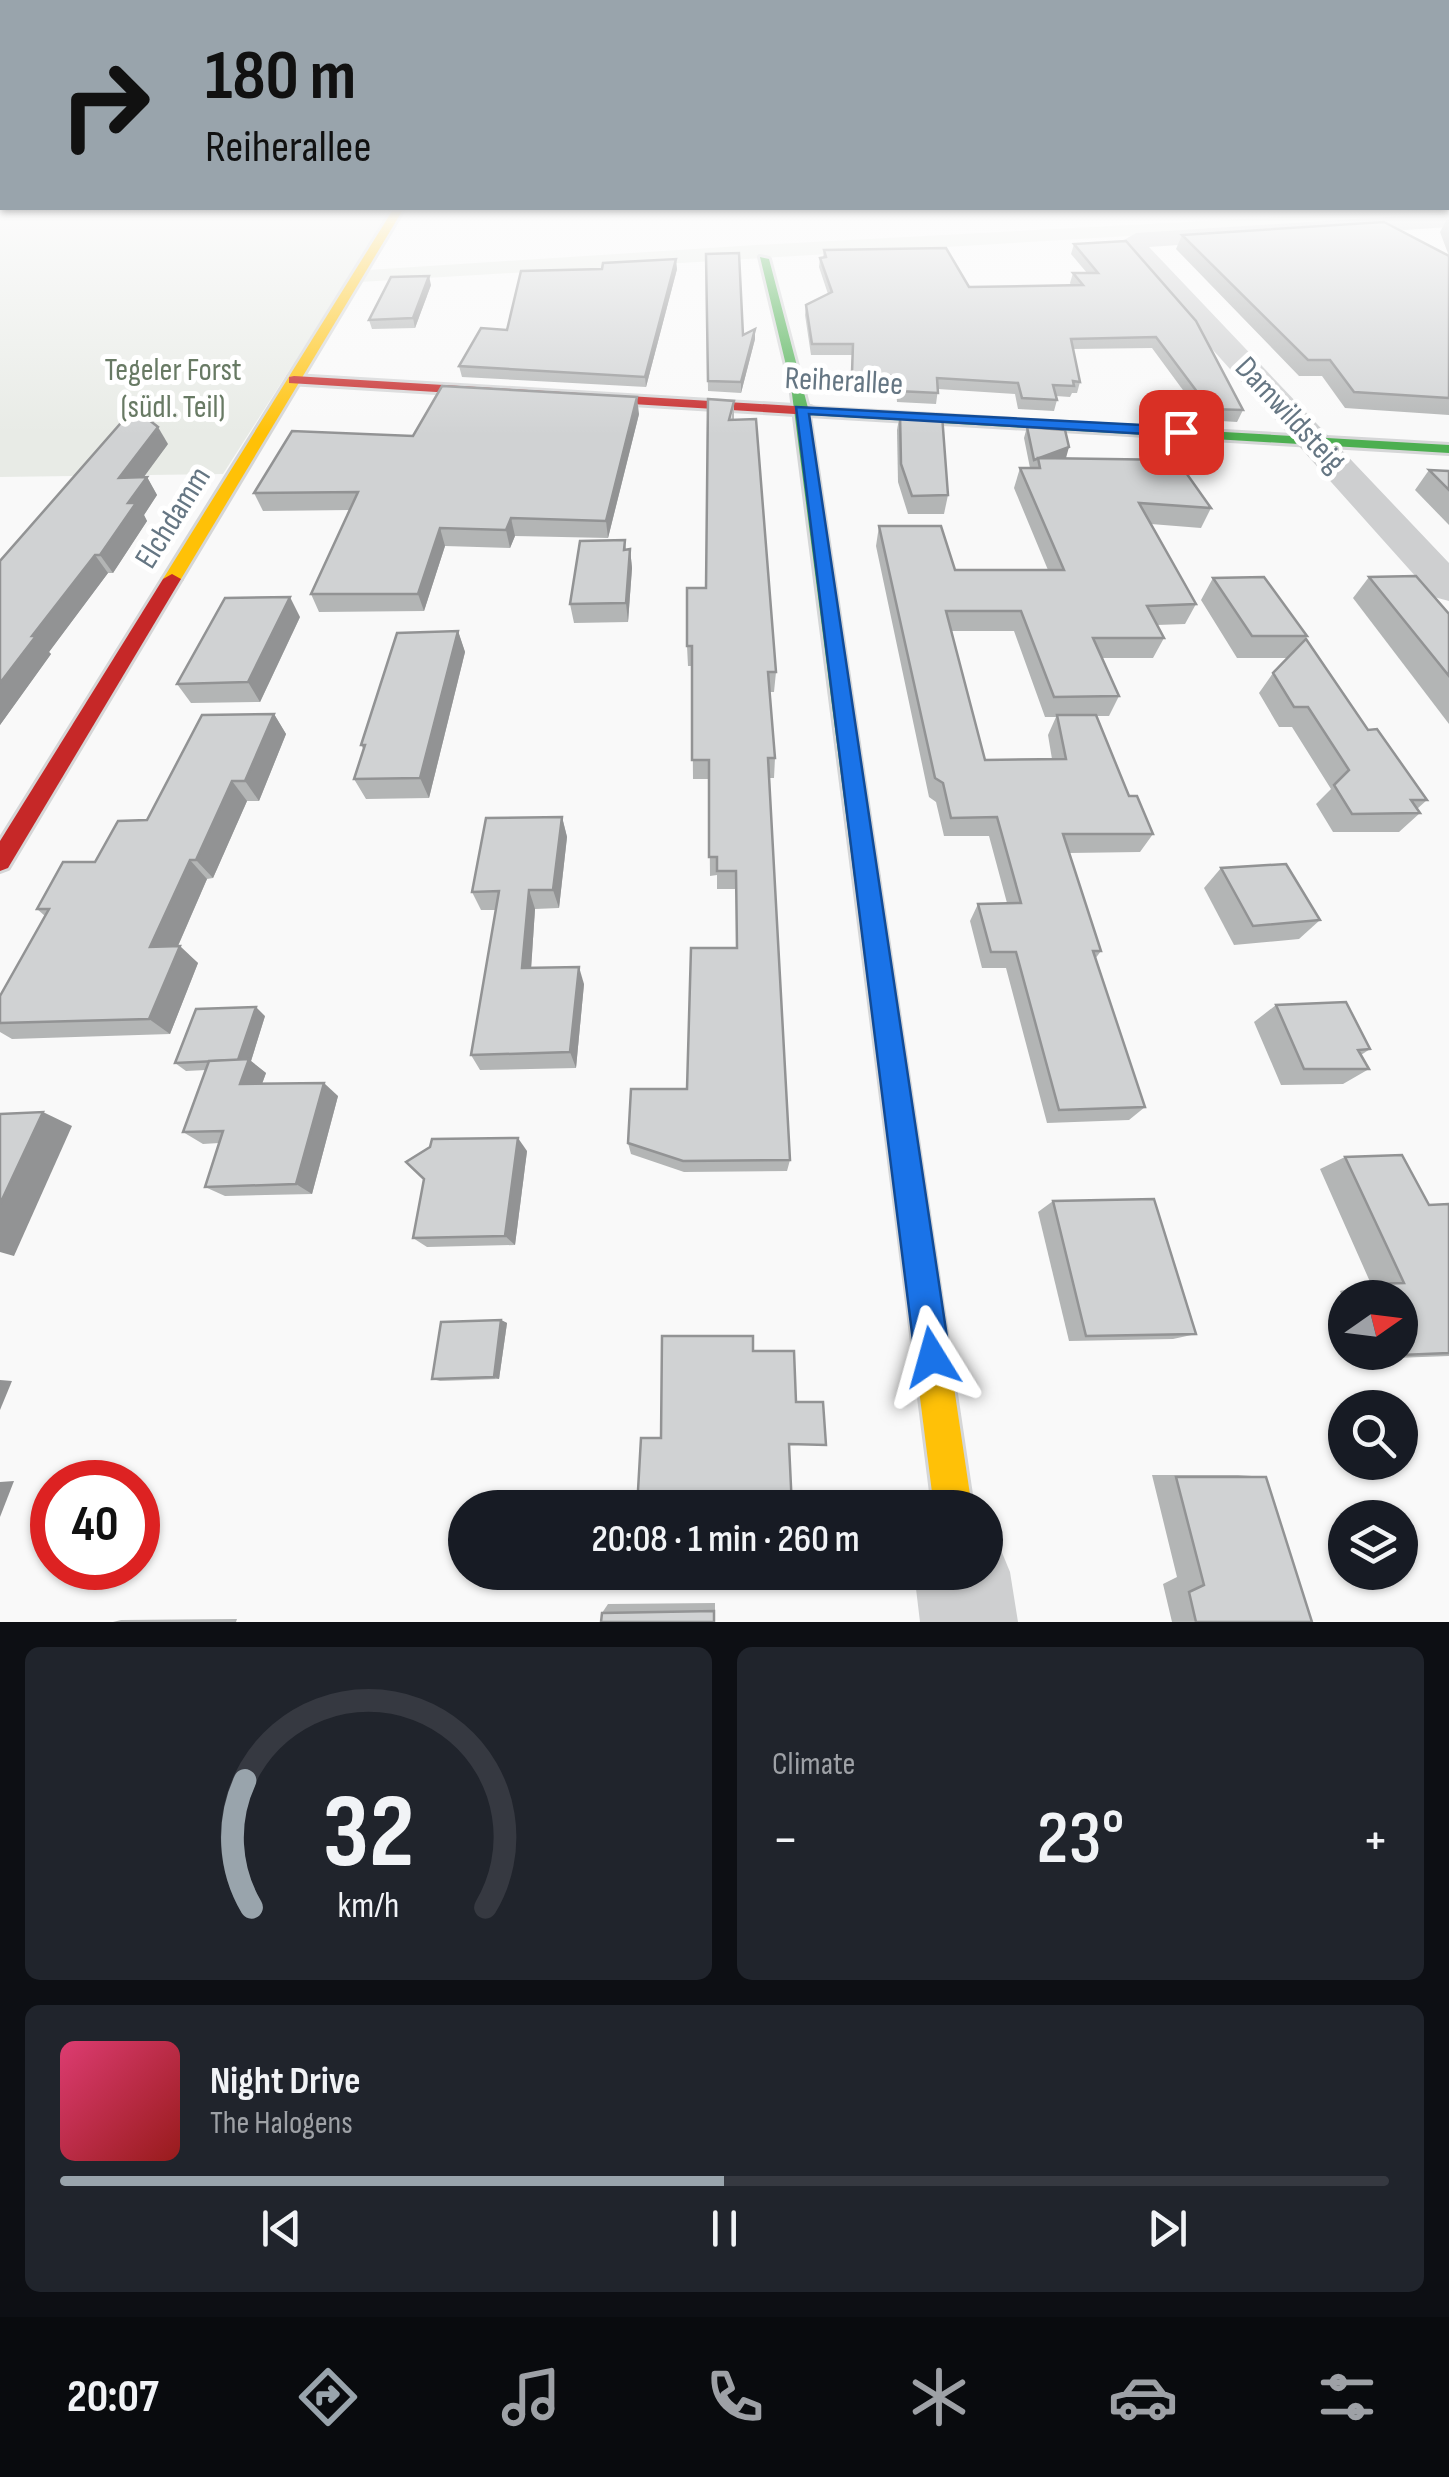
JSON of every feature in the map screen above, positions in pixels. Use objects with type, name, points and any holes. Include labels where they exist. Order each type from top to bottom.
[{"type":"street","name":"Elchdamm","points":[[0,861],[353,284]]},
{"type":"street","points":[[770,284],[801,410],[951,1490]]},
{"type":"street","name":"Damwildsteig","points":[[1168,284],[1449,588]]},
{"type":"street","name":"Reiherallee","points":[[294,380],[1449,449]]},
{"type":"street","points":[[965,1590],[969,1622]]},
{"type":"green space","name":"Tegeler Forst (südl. Teil)","points":[[0,284],[345,284],[223,474],[0,477]]},
{"type":"building","points":[[388,284],[426,284],[413,318],[369,320]]},
{"type":"building","points":[[518,284],[670,284],[645,377],[459,366],[481,328],[507,330]]},
{"type":"building","points":[[706,284],[740,284],[743,335],[755,329],[741,382],[708,381]]},
{"type":"building","points":[[829,284],[1163,284],[1196,321],[1243,410],[1210,409],[1156,337],[1071,339],[1080,382],[1073,381],[1074,386],[1053,385],[1057,400],[1022,398],[1018,383],[937,378],[938,393],[898,391],[898,376],[852,373],[853,344],[812,344],[806,305],[832,292]]},
{"type":"building","points":[[1231,284],[1449,284],[1449,398],[1354,392],[1330,360],[1308,360]]},
{"type":"building","points":[[442,386],[637,397],[606,521],[511,518],[506,530],[440,528],[418,594],[311,594],[358,492],[254,493],[292,431],[413,436]]},
{"type":"building","points":[[708,399],[734,401],[729,420],[756,419],[776,672],[768,672],[775,758],[768,758],[790,1160],[683,1161],[628,1143],[631,1089],[687,1089],[691,948],[737,948],[736,871],[717,871],[717,857],[709,857],[709,760],[692,760],[692,646],[687,646],[687,588],[706,588]]},
{"type":"building","points":[[134,408],[158,427],[119,478],[147,477],[128,503],[136,503],[0,683],[0,561]]},
{"type":"building","points":[[900,413],[942,415],[948,495],[912,496],[901,464]]},
{"type":"building","points":[[1027,427],[1065,430],[1069,447],[1034,460]]},
{"type":"building","points":[[1038,458],[1177,460],[1211,508],[1139,503],[1196,604],[1147,606],[1164,638],[1093,638],[1119,696],[1054,697],[1021,611],[946,611],[985,760],[1066,759],[1057,715],[1096,715],[1129,796],[1137,796],[1153,834],[1063,834],[1101,951],[1093,951],[1145,1107],[1059,1110],[1016,952],[991,952],[978,904],[1021,903],[997,817],[951,818],[943,783],[935,778],[879,526],[941,526],[955,570],[1064,570],[1020,468],[1040,468]]},
{"type":"building","points":[[1429,470],[1449,471],[1449,490]]},
{"type":"building","points":[[625,540],[624,550],[630,549],[626,603],[570,604],[580,541]]},
{"type":"building","points":[[1416,576],[1449,614],[1449,676],[1369,577]]},
{"type":"building","points":[[1264,577],[1307,636],[1252,636],[1213,578]]},
{"type":"building","points":[[290,597],[248,682],[177,684],[225,598]]},
{"type":"building","points":[[458,631],[420,778],[354,779],[397,633]]},
{"type":"building","points":[[1306,639],[1368,730],[1377,729],[1427,800],[1411,800],[1420,813],[1352,814],[1334,785],[1349,770],[1308,707],[1294,707],[1273,673]]},
{"type":"building","points":[[274,714],[245,781],[232,781],[150,947],[180,946],[149,1019],[0,1023],[0,996],[49,909],[37,909],[63,862],[95,862],[118,821],[147,820],[202,715]]},
{"type":"building","points":[[562,817],[553,890],[529,890],[522,968],[579,967],[570,1052],[471,1055],[499,891],[472,892],[486,818]]},
{"type":"building","points":[[1286,864],[1320,920],[1253,926],[1221,868]]},
{"type":"building","points":[[1346,1002],[1370,1049],[1358,1050],[1369,1069],[1304,1069],[1276,1005]]},
{"type":"building","points":[[256,1007],[238,1060],[175,1063],[196,1009]]},
{"type":"building","points":[[249,1059],[240,1084],[324,1083],[296,1184],[205,1187],[223,1131],[183,1132],[209,1061]]},
{"type":"building","points":[[43,1112],[0,1204],[0,1114]]},
{"type":"building","points":[[518,1138],[505,1236],[413,1238],[424,1179],[406,1162],[430,1147],[432,1139]]},
{"type":"building","points":[[1402,1155],[1429,1205],[1449,1204],[1449,1353],[1418,1354],[1418,1280],[1403,1280],[1345,1157]]},
{"type":"building","points":[[1154,1199],[1196,1334],[1086,1336],[1053,1201]]},
{"type":"building","points":[[501,1320],[494,1377],[432,1379],[441,1322]]},
{"type":"building","points":[[662,1336],[753,1336],[753,1351],[794,1351],[796,1402],[823,1402],[826,1445],[789,1444],[791,1490],[638,1490],[641,1438],[661,1438]]},
{"type":"building","points":[[1176,1477],[1266,1477],[1312,1622],[1196,1622],[1189,1592],[1204,1585]]},
{"type":"building","points":[[714,1611],[714,1622],[601,1622],[602,1613]]},
{"type":"traffic: fast","points":[[771,284],[798,386],[866,877]]},
{"type":"traffic: fast","points":[[811,411],[1449,449]]},
{"type":"traffic: slow","points":[[172,579],[353,284]]},
{"type":"traffic: slow","points":[[866,877],[951,1490]]},
{"type":"traffic: jam","points":[[294,380],[811,411]]},
{"type":"traffic: jam","points":[[0,861],[172,579]]},
{"type":"route","points":[[932,1357],[801,410],[1181,432]]}]
